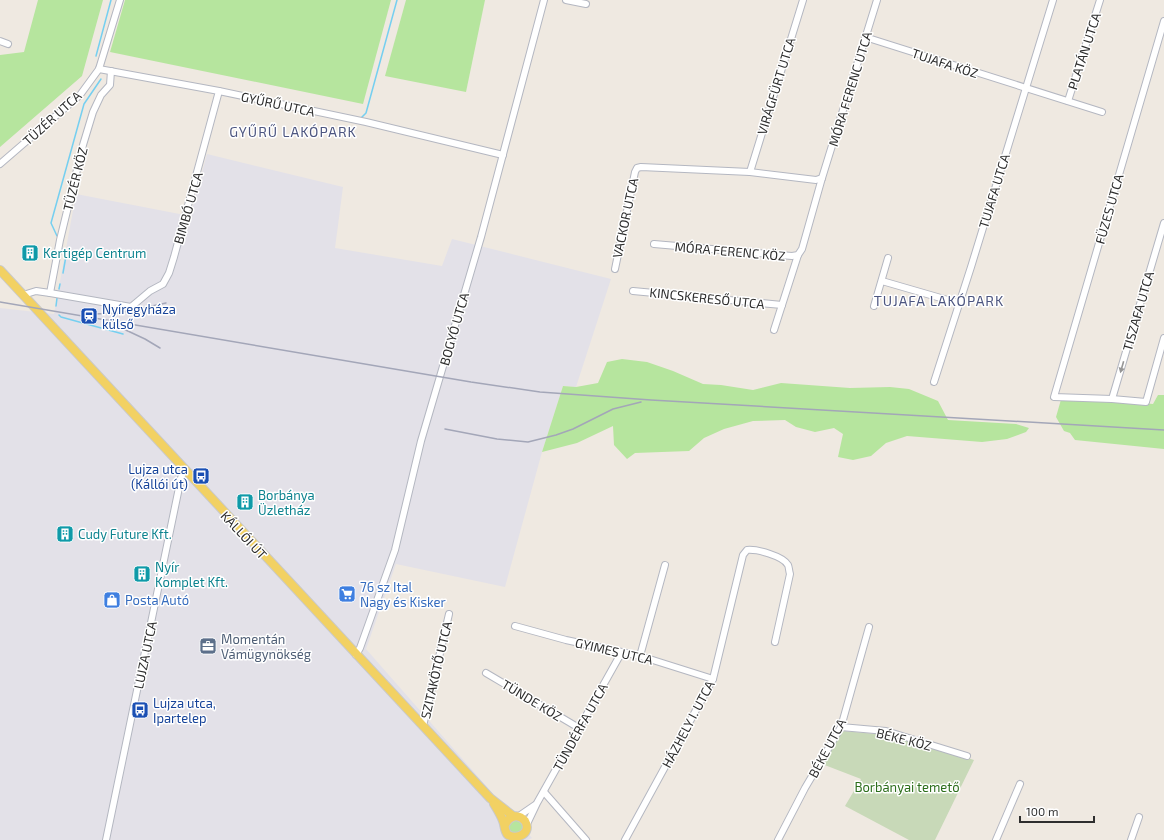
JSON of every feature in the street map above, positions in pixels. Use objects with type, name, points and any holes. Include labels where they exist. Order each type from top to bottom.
[{"type":"main road","name":"KÁLLÓI ÚT","points":[[0,270],[490,798],[500,814],[505,833],[510,837],[517,839],[528,836],[526,821],[490,798]]},
{"type":"main road","points":[[505,833],[506,822],[516,816]]},
{"type":"street","name":"TÜZÉR UTCA","points":[[0,164],[80,95],[99,69],[120,0]]},
{"type":"street","name":"BOGYÓ UTCA","points":[[356,655],[360,648],[395,550],[421,441],[503,155],[544,0]]},
{"type":"street","points":[[566,0],[586,4]]},
{"type":"street","name":"VIRÁGFÜRT UTCA","points":[[750,172],[803,0]]},
{"type":"street","name":"MÓRA FERENC UTCA","points":[[822,178],[877,0]]},
{"type":"street","name":"TUJAFA UTCA","points":[[934,382],[1053,0]]},
{"type":"street","name":"PLATÁN UTCA","points":[[1068,101],[1100,0]]},
{"type":"street","name":"FÜZES UTCA","points":[[1164,21],[1053,400],[1112,399],[1146,402],[1164,338]]},
{"type":"street","name":"TUJAFA KÖZ","points":[[865,37],[1102,112]]},
{"type":"street","points":[[0,41],[8,44]]},
{"type":"street","name":"GYŰRŰ UTCA","points":[[99,69],[366,122],[503,155]]},
{"type":"street","name":"TÜZÉR KÖZ","points":[[50,293],[60,240],[83,145],[93,112],[101,95],[110,86],[110,71]]},
{"type":"street","name":"BIMBÓ UTCA","points":[[50,293],[131,307],[162,284],[169,273],[219,92]]},
{"type":"street","name":"VACKOR UTCA","points":[[615,269],[637,168],[750,172]]},
{"type":"street","points":[[750,172],[816,180],[822,178]]},
{"type":"street","name":"MÓRA FERENC KÖZ","points":[[654,244],[792,256],[798,255],[802,250],[822,178]]},
{"type":"street","name":"TISZAFA UTCA","points":[[1112,399],[1164,223]]},
{"type":"street","points":[[774,330],[798,255]]},
{"type":"street","points":[[874,306],[888,258]]},
{"type":"street","points":[[882,281],[958,303]]},
{"type":"street","points":[[23,295],[36,291],[50,293]]},
{"type":"street","name":"KINCSKERESŐ UTCA","points":[[633,291],[782,305]]},
{"type":"street","name":"LUJZA UTCA","points":[[106,840],[184,470]]},
{"type":"street","name":"HÁZHELY I. UTCA","points":[[625,840],[713,678],[743,555],[747,550],[754,549],[782,558],[788,565],[790,574],[775,642]]},
{"type":"street","points":[[640,656],[664,565]]},
{"type":"street","name":"SZITAKÖTŐ UTCA","points":[[423,726],[449,614]]},
{"type":"street","name":"GYIMES UTCA","points":[[515,626],[624,654],[640,656],[713,678]]},
{"type":"street","name":"BÉKE UTCA","points":[[778,840],[805,788],[841,727],[869,627]]},
{"type":"street","name":"TÜNDÉRFA UTCA","points":[[527,824],[537,803],[619,657],[624,654]]},
{"type":"street","name":"TÜNDE KÖZ","points":[[486,673],[579,728]]},
{"type":"street","name":"BÉKE KÖZ","points":[[841,727],[886,731],[967,756]]},
{"type":"street","points":[[996,840],[1020,784]]},
{"type":"street","points":[[544,792],[586,840]]},
{"type":"street","name":"TÜNDÉRFA UTCA","points":[[516,816],[537,803]]},
{"type":"street","points":[[1132,840],[1139,817]]},
{"type":"shaded area","points":[[207,154],[343,187],[335,248],[442,266],[452,239],[611,279],[576,387],[563,386],[542,452],[505,587],[396,564],[366,649],[532,838],[528,840],[0,840],[0,308],[54,314],[76,194],[190,216]]},
{"type":"green space","points":[[38,0],[103,0],[82,76],[0,147],[0,55],[24,52]]},
{"type":"green space","points":[[125,0],[391,0],[363,104],[110,52]]},
{"type":"green space","points":[[406,0],[485,0],[466,92],[385,76]]},
{"type":"green space","points":[[622,359],[647,362],[703,384],[753,390],[781,383],[850,388],[890,387],[909,389],[938,401],[948,420],[1016,424],[1029,428],[1026,432],[1007,439],[982,442],[907,436],[886,443],[871,456],[853,460],[838,457],[843,434],[834,428],[815,432],[796,427],[785,420],[753,421],[724,429],[704,438],[689,451],[635,453],[627,459],[614,445],[613,426],[577,443],[542,452],[563,386],[576,387],[598,383],[607,362]]},
{"type":"green space","points":[[1158,395],[1164,395],[1164,449],[1075,440],[1070,433],[1064,431],[1056,417],[1062,396],[1153,404]]},
{"type":"green space","name":"Borbányai temető","points":[[843,731],[887,735],[909,740],[974,760],[935,840],[909,840],[845,806],[861,779],[822,764]]},
{"type":"green space","points":[[519,819],[525,827],[518,836],[508,831],[510,822]]},
{"type":"waterway","points":[[96,56],[111,0]]},
{"type":"waterway","points":[[361,118],[366,113],[397,0]]},
{"type":"waterway","points":[[57,236],[51,223],[84,104],[101,79]]},
{"type":"waterway","points":[[63,249],[66,256],[63,273]]},
{"type":"waterway","points":[[59,289],[60,284]]},
{"type":"waterway","points":[[56,306],[57,298]]},
{"type":"waterway","points":[[59,315],[61,317],[123,334]]},
{"type":"railway","points":[[0,302],[471,382],[540,392],[651,400],[1164,430]]},
{"type":"railway","points":[[94,314],[119,313],[166,303]]},
{"type":"railway","points":[[115,325],[160,348]]},
{"type":"railway","points":[[445,429],[497,439],[528,442],[573,429],[613,409],[641,402]]},
{"type":"place","name":"Kertigép Centrum","points":[[30,253]]},
{"type":"place","name":"Nyíregyháza külső","points":[[89,316]]},
{"type":"place","name":"Lujza utca (Kállói út)","points":[[201,476]]},
{"type":"place","name":"Borbánya Üzletház","points":[[245,502]]},
{"type":"place","name":"Cudy Future Kft.","points":[[65,534]]},
{"type":"place","name":"Nyír Komplet Kft.","points":[[142,574]]},
{"type":"place","name":"76 sz Ital Nagy és Kisker","points":[[347,594]]},
{"type":"place","name":"Posta Autó","points":[[112,600]]},
{"type":"place","name":"Momentán Vámügynökség","points":[[208,646]]},
{"type":"place","name":"Lujza utca, Ipartelep","points":[[140,710]]},
{"type":"district","name":"GYŰRŰ LAKÓPARK","points":[[293,132]]},
{"type":"district","name":"TUJAFA LAKÓPARK","points":[[939,301]]}]
